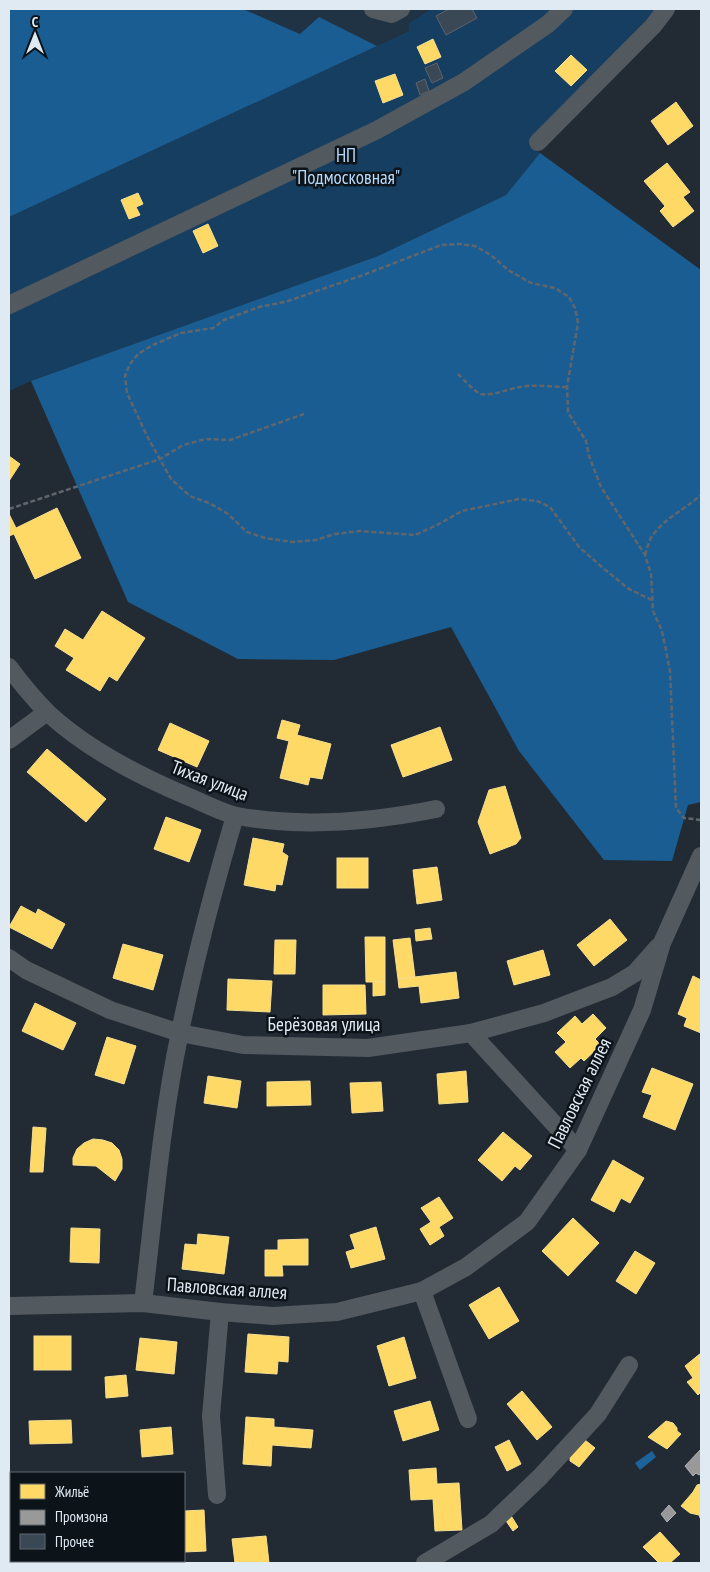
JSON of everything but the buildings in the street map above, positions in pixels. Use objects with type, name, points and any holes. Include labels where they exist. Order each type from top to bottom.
[{"type":"street","points":[[373,9],[392,14],[401,9]]},
{"type":"street","points":[[9,305],[377,130],[464,82],[548,24],[564,9]]},
{"type":"street","points":[[538,142],[653,26],[666,9]]},
{"type":"street","name":"Тихая улица","points":[[9,667],[47,712],[114,761],[170,789],[235,816],[319,822],[355,821],[436,809]]},
{"type":"street","points":[[9,740],[47,712]]},
{"type":"street","points":[[143,1303],[163,1132],[180,1034],[209,905],[235,816]]},
{"type":"street","points":[[662,943],[701,856]]},
{"type":"street","name":"Берёзовая улица","points":[[9,958],[26,970],[110,1010],[180,1034],[243,1045],[368,1048],[471,1033],[544,1013],[612,987],[635,973],[662,943]]},
{"type":"street","name":"Павловская аллея","points":[[9,1306],[143,1303],[273,1316],[337,1312],[422,1291],[466,1267],[527,1222],[578,1150],[642,1010],[662,943]]},
{"type":"street","points":[[471,1033],[578,1150]]},
{"type":"street","points":[[422,1291],[468,1420]]},
{"type":"street","points":[[217,1494],[211,1416],[220,1312]]},
{"type":"street","points":[[425,1563],[491,1524],[540,1477],[598,1414],[629,1365]]},
{"type":"path","points":[[652,600],[629,589],[579,548],[550,507],[537,501],[519,499],[462,511],[415,535],[360,531],[335,534],[316,540],[292,542],[264,538],[248,532],[228,514],[211,504],[190,496],[171,479],[147,436],[127,393],[125,376],[130,364],[138,354],[153,345],[181,333],[213,328],[224,320],[259,307],[286,302],[441,246],[459,244],[475,246],[491,255],[508,270],[531,283],[555,288],[569,297],[576,308],[578,323],[567,387],[568,412],[586,441],[589,456],[601,487],[645,555],[651,574],[653,611],[662,631],[670,671],[676,808],[684,818],[701,820]]},
{"type":"path","points":[[458,374],[476,392],[482,394],[522,386],[567,387]]},
{"type":"path","points":[[9,509],[160,459],[183,445],[206,439],[230,440],[304,414]]},
{"type":"path","points":[[645,555],[651,537],[669,518],[701,495]]},
{"type":"shaded area","points":[[9,9],[243,9],[300,34],[319,17],[377,46],[9,217]]},
{"type":"shaded area","points":[[243,9],[431,9],[409,23],[409,31],[377,46],[319,17],[300,34]]},
{"type":"shaded area","points":[[540,153],[701,270],[701,802],[688,805],[672,861],[604,860],[519,751],[451,627],[334,660],[238,659],[128,602],[31,381],[378,256],[506,195]]},
{"type":"shaded area","points":[[652,1451],[656,1457],[640,1470],[635,1463]]},
{"type":"green space","name":"НП \"Подмосковная\"","points":[[431,9],[656,9],[530,144],[540,153],[506,195],[378,256],[31,381],[9,391],[9,217],[409,31],[409,23]]}]
